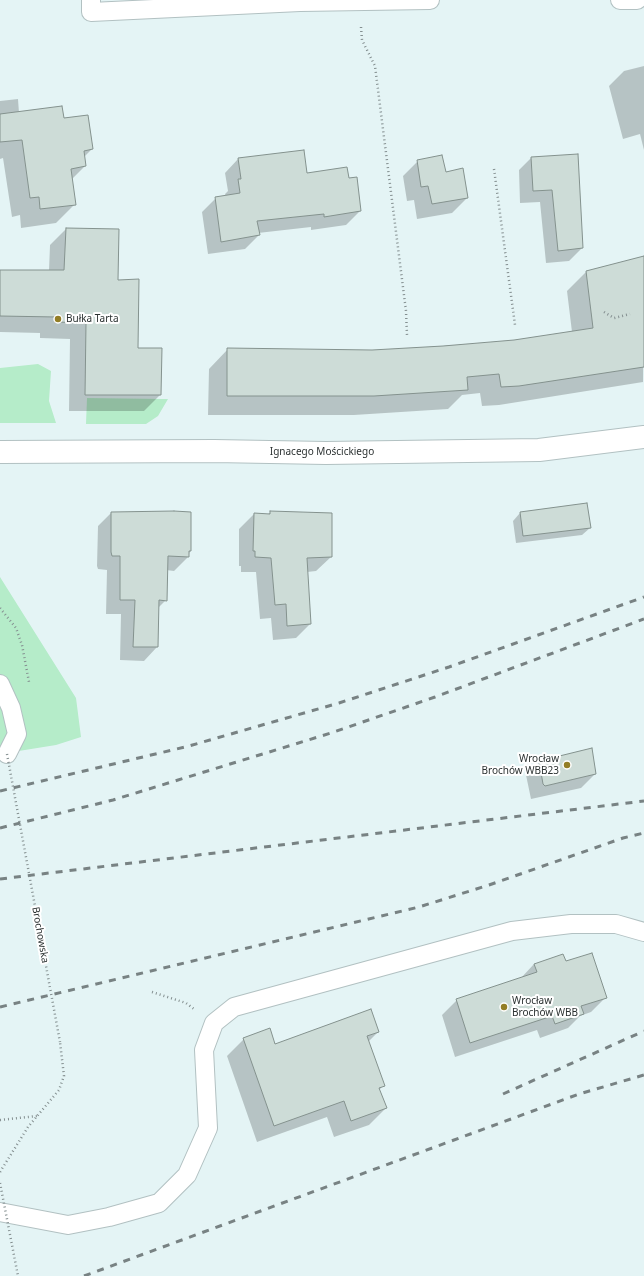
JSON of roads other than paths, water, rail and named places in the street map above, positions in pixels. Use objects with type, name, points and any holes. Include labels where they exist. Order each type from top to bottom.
[{"type":"street","name":"Ignacego Mościckiego","points":[[0,452],[214,451],[326,454],[539,450],[644,437]]},
{"type":"lane","points":[[90,0],[91,12],[360,1],[430,0]]},
{"type":"lane","points":[[620,0],[637,0]]},
{"type":"lane","points":[[0,684],[11,708],[17,734],[7,754]]},
{"type":"lane","points":[[0,1212],[68,1224],[109,1217],[159,1203],[187,1175],[208,1128],[204,1050],[214,1023],[234,1007],[512,930],[571,924],[616,924],[644,932]]},
{"type":"railway","points":[[0,791],[189,746],[339,703],[449,667],[644,597]]},
{"type":"railway","points":[[0,828],[113,800],[331,733],[435,697],[644,619]]},
{"type":"railway","points":[[0,879],[644,801]]},
{"type":"railway","points":[[0,1007],[419,907],[489,885],[623,838],[644,833]]},
{"type":"railway","points":[[503,1094],[644,1031]]},
{"type":"railway","points":[[84,1276],[579,1094],[644,1075]]},
{"type":"place","name":"Bułka Tarta","points":[[58,319]]},
{"type":"place","name":"Wrocław Brochów WBB23","points":[[567,765]]},
{"type":"place","name":"Wrocław Brochów WBB","points":[[504,1007]]}]
